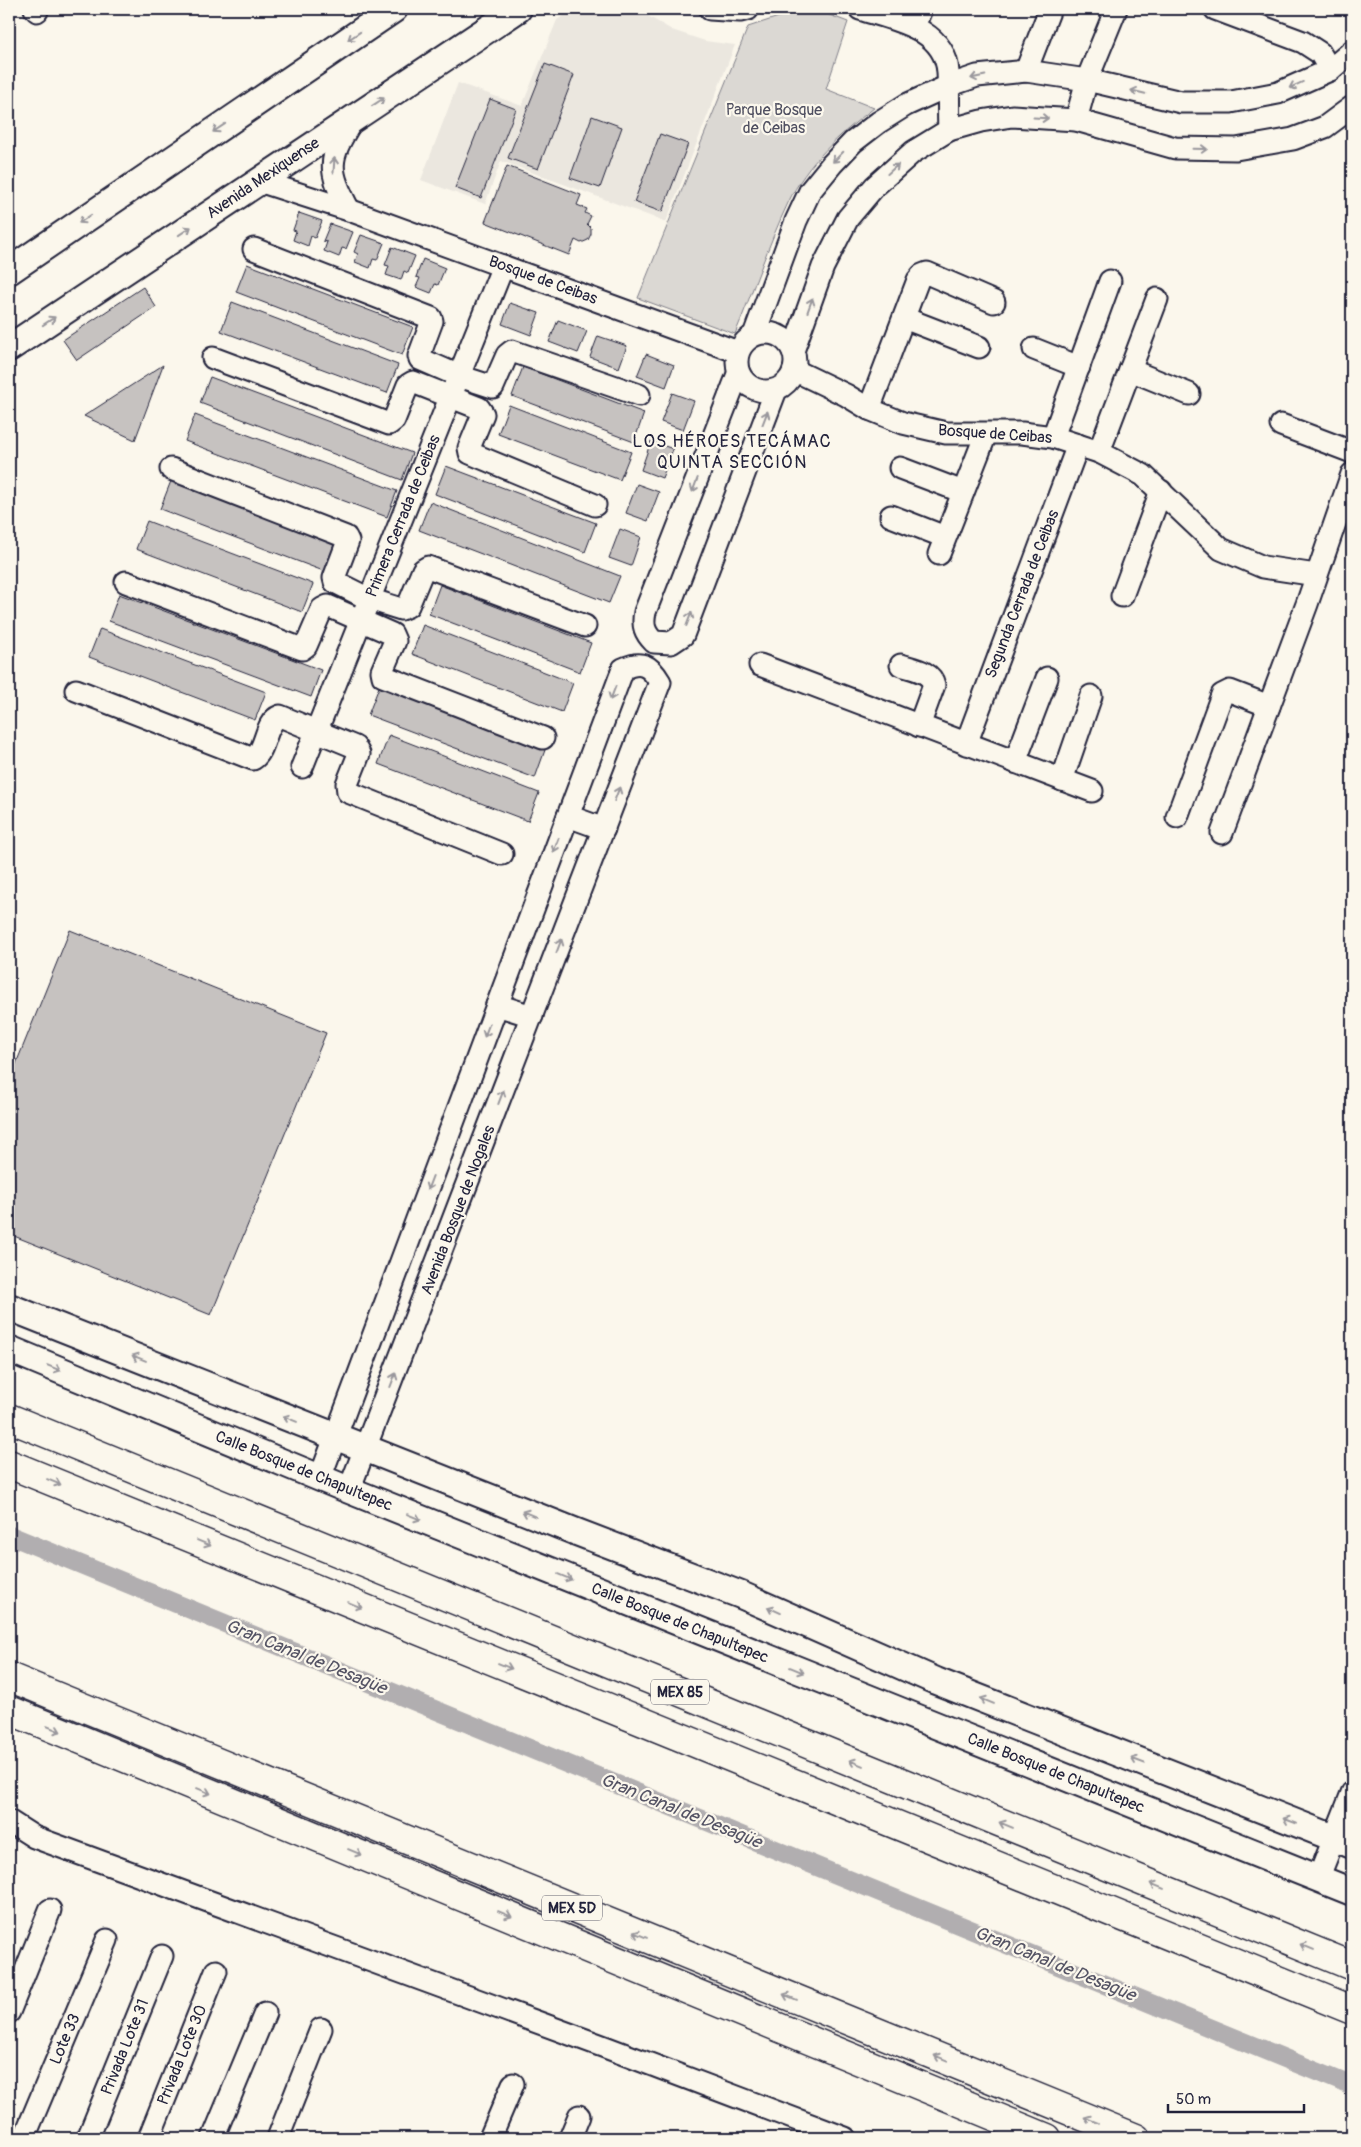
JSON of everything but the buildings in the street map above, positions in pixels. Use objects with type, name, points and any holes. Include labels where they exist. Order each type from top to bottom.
[{"type":"highway","name":"MEX 85","points":[[9,1418],[1352,1966]]},
{"type":"highway","name":"MEX 85","points":[[9,1464],[1352,2010]]},
{"type":"highway","name":"MEX 5D","points":[[9,1677],[1136,2138]]},
{"type":"highway","name":"MEX 5D","points":[[9,1710],[1047,2138]]},
{"type":"main road","points":[[9,271],[394,9]]},
{"type":"main road","name":"Avenida Mexiquense","points":[[9,348],[518,9]]},
{"type":"main road","points":[[9,1307],[335,1437],[741,1595],[936,1681],[1344,1842]]},
{"type":"main road","name":"Calle Bosque de Chapultepec","points":[[9,1349],[349,1490],[1352,1892]]},
{"type":"street","points":[[710,9],[740,11],[748,9]]},
{"type":"street","points":[[860,9],[917,18],[935,40],[945,54],[948,71],[949,130]]},
{"type":"street","points":[[1026,71],[1050,9]]},
{"type":"street","points":[[1076,120],[1087,80],[1116,9]]},
{"type":"street","points":[[1215,9],[1304,42],[1320,53],[1330,70]]},
{"type":"street","points":[[754,335],[796,221],[810,191],[853,142],[879,122],[906,105],[948,86],[977,76],[1026,71],[1087,80],[1181,102],[1231,102],[1278,93],[1330,70],[1352,51]]},
{"type":"street","points":[[794,361],[787,341],[777,335],[766,333],[754,335],[744,342],[738,352],[736,363],[738,374],[747,386],[761,392],[776,390],[788,383],[823,267],[848,218],[875,186],[913,152],[949,130],[981,121],[1012,116],[1076,120],[1175,148],[1236,149],[1301,136],[1325,127],[1352,107]]},
{"type":"street","points":[[349,210],[336,185],[332,168],[337,144],[353,118]]},
{"type":"street","name":"Bosque de Ceibas","points":[[259,181],[349,210],[738,352]]},
{"type":"street","points":[[254,249],[430,318],[432,321],[419,356],[420,359],[459,376],[493,388],[507,355],[512,351],[639,395]]},
{"type":"street","name":"Primera Cerrada de Ceibas","points":[[302,767],[503,266]]},
{"type":"street","points":[[869,409],[918,280],[922,274],[927,272],[994,302]]},
{"type":"street","points":[[1053,437],[1110,281]]},
{"type":"street","points":[[1099,452],[1157,299]]},
{"type":"street","points":[[904,318],[979,347]]},
{"type":"street","points":[[1034,350],[1079,367]]},
{"type":"street","points":[[213,358],[389,424],[394,420],[410,382],[451,396],[479,408],[483,414],[469,448],[470,454],[594,504]]},
{"type":"street","name":"Bosque de Ceibas","points":[[794,361],[869,409],[903,423],[946,433],[1022,433],[1053,437],[1099,452],[1143,475],[1221,549],[1263,567],[1316,575]]},
{"type":"street","points":[[1130,370],[1189,394]]},
{"type":"street","points":[[738,374],[645,612],[643,620],[645,633],[654,642],[671,643],[683,635],[776,390]]},
{"type":"street","points":[[1281,425],[1352,452]]},
{"type":"street","points":[[891,516],[942,546],[986,434]]},
{"type":"street","name":"Segunda Cerrada de Ceibas","points":[[966,744],[1078,445]]},
{"type":"street","points":[[900,468],[963,492]]},
{"type":"street","points":[[171,469],[346,536],[348,541],[334,578],[335,582],[369,599],[400,609],[408,606],[423,570],[428,567],[585,626]]},
{"type":"street","points":[[1222,833],[1352,474]]},
{"type":"street","points":[[1122,596],[1161,491]]},
{"type":"street","points":[[126,582],[302,649],[306,646],[324,606],[328,606],[392,634],[395,641],[382,671],[383,676],[543,738]]},
{"type":"street","name":"Avenida Bosque de Nogales","points":[[320,1478],[623,669],[634,664],[644,665],[654,673],[660,682],[349,1490]]},
{"type":"street","points":[[760,665],[1092,791]]},
{"type":"street","points":[[901,665],[929,675],[933,679],[934,685],[919,726]]},
{"type":"street","points":[[1015,762],[1047,678]]},
{"type":"street","points":[[76,690],[253,759],[259,754],[276,717],[280,716],[356,746],[359,754],[347,784],[348,792],[502,854]]},
{"type":"street","points":[[1176,817],[1222,695],[1230,691],[1269,706]]},
{"type":"street","points":[[1062,780],[1091,696]]},
{"type":"street","points":[[568,816],[604,829]]},
{"type":"street","points":[[497,1004],[532,1016]]},
{"type":"street","points":[[352,1392],[383,1404]]},
{"type":"street","points":[[1318,1879],[1344,1842],[1352,1793]]},
{"type":"street","points":[[9,1821],[34,1837],[605,2047],[846,2138]]},
{"type":"street","points":[[9,2012],[50,1910]]},
{"type":"street","name":"Lote 33","points":[[24,2138],[107,1940]]},
{"type":"street","name":"Privada Lote 31","points":[[88,2138],[162,1956]]},
{"type":"street","name":"Privada Lote 30","points":[[149,2138],[216,1971]]},
{"type":"street","points":[[213,2138],[266,2013]]},
{"type":"street","points":[[278,2138],[321,2029]]},
{"type":"street","points":[[490,2138],[513,2084]]},
{"type":"street","points":[[570,2138],[579,2116]]},
{"type":"shaded area","points":[[574,9],[638,9],[672,30],[705,41],[735,45],[666,222],[501,161],[485,204],[421,180],[458,83],[522,106],[557,20]]},
{"type":"green space","name":"Parque Bosque de Ceibas","points":[[797,11],[819,11],[848,22],[826,89],[874,108],[825,151],[804,175],[795,189],[774,235],[735,334],[638,298],[748,27]]},
{"type":"waterway","name":"Gran Canal de Desagüe","points":[[9,1535],[1352,2086]]},
{"type":"district","name":"LOS HÉROES TECÁMAC QUINTA SECCIÓN","points":[[732,451]]}]
